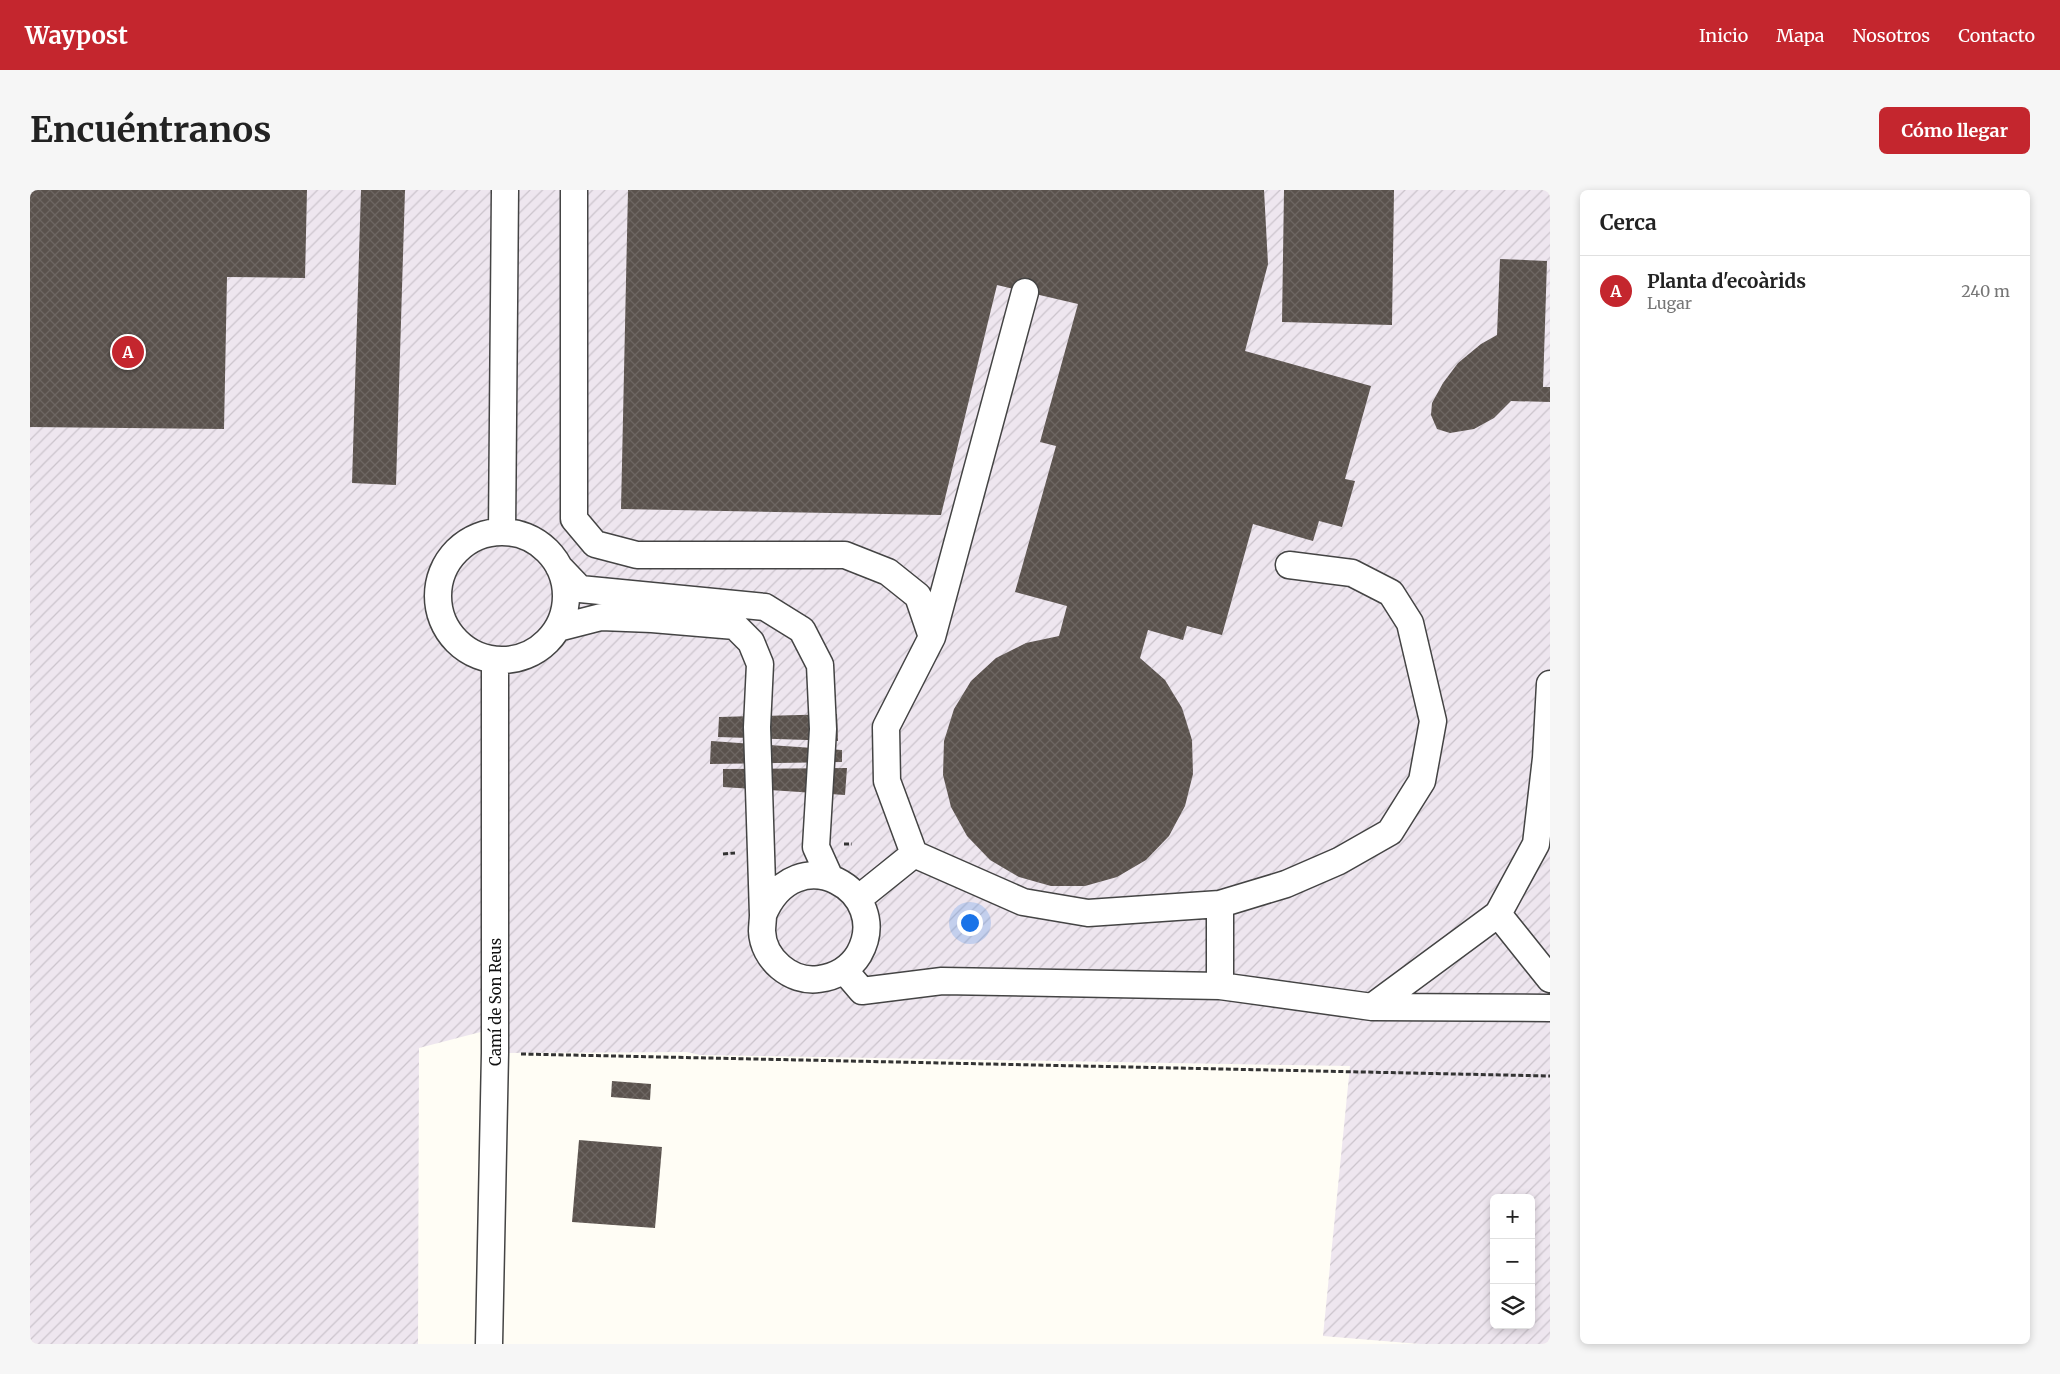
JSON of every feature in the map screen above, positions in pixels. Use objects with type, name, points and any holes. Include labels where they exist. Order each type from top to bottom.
[{"type":"street","points":[[502,532],[505,190]]},
{"type":"street","points":[[574,190],[574,519],[595,544],[637,555],[845,555],[888,572],[918,596],[932,637]]},
{"type":"street","points":[[1025,292],[932,637],[886,727],[887,781],[914,854],[1023,902],[1088,914],[1220,904],[1286,884],[1339,861],[1390,832],[1422,780],[1433,721],[1410,623],[1391,593],[1352,573],[1289,565]]},
{"type":"street","points":[[559,567],[566,587],[565,608],[558,628],[546,643],[531,654],[514,660],[495,660],[476,655],[460,645],[447,630],[440,612],[438,586],[444,568],[454,553],[468,542],[484,534],[502,532],[519,534],[535,541],[549,552],[559,567],[580,590],[765,607],[802,630],[820,664],[823,729],[816,847],[830,878]]},
{"type":"street","points":[[558,628],[601,617],[652,619],[735,626],[751,642],[760,664],[757,727],[762,931],[765,946],[773,960],[784,971],[798,977],[814,980],[830,977],[844,970],[855,960],[863,946],[866,930],[864,914],[858,900],[846,886],[830,878],[813,875],[796,878],[781,887],[770,900],[763,915]]},
{"type":"street","name":"Camí de Son Reus","points":[[489,1344],[495,1053],[495,660]]},
{"type":"street","points":[[1372,1007],[1498,914],[1536,844],[1546,758],[1550,684]]},
{"type":"street","points":[[858,900],[914,854]]},
{"type":"street","points":[[1220,904],[1220,986]]},
{"type":"street","points":[[1498,914],[1550,978]]},
{"type":"street","points":[[844,970],[862,991],[942,981],[1220,986],[1372,1007],[1550,1008]]},
{"type":"path","points":[[495,1053],[1550,1076]]},
{"type":"shaded area","points":[[30,190],[1550,190],[1550,1344],[1420,1344],[1323,1336],[1350,1066],[700,1055],[687,1052],[495,1053],[496,1028],[419,1048],[418,1344],[30,1344]]},
{"type":"building","points":[[30,190],[307,190],[305,278],[227,277],[224,429],[30,427]]},
{"type":"building","points":[[361,190],[405,190],[396,485],[352,483]]},
{"type":"building","points":[[628,190],[1264,190],[1268,264],[1245,351],[1371,386],[1345,479],[1355,481],[1342,527],[1319,521],[1313,541],[1253,524],[1222,635],[1187,626],[1183,640],[1148,630],[1140,658],[1165,680],[1182,708],[1192,740],[1193,774],[1185,806],[1169,836],[1146,860],[1117,877],[1085,886],[1051,886],[1019,877],[990,860],[967,836],[951,807],[943,775],[944,741],[954,709],[971,681],[996,658],[1026,643],[1059,636],[1067,606],[1015,592],[1056,446],[1040,442],[1078,304],[997,285],[941,515],[621,509]]},
{"type":"building","points":[[1284,190],[1394,190],[1392,325],[1282,322]]},
{"type":"building","points":[[1500,259],[1547,261],[1543,387],[1550,387],[1550,402],[1511,401],[1494,418],[1474,429],[1450,433],[1437,429],[1431,415],[1432,403],[1443,383],[1458,363],[1481,344],[1497,335]]},
{"type":"building","points":[[837,714],[838,741],[718,737],[719,717]]},
{"type":"building","points":[[711,741],[842,750],[842,762],[710,764]]},
{"type":"building","points":[[847,768],[845,795],[723,787],[723,769]]},
{"type":"building","points":[[612,1081],[651,1084],[650,1100],[611,1097]]},
{"type":"building","points":[[579,1140],[662,1147],[655,1228],[572,1222]]},
{"type":"place","name":"Planta d'ecoàrids","points":[[128,352]]}]
